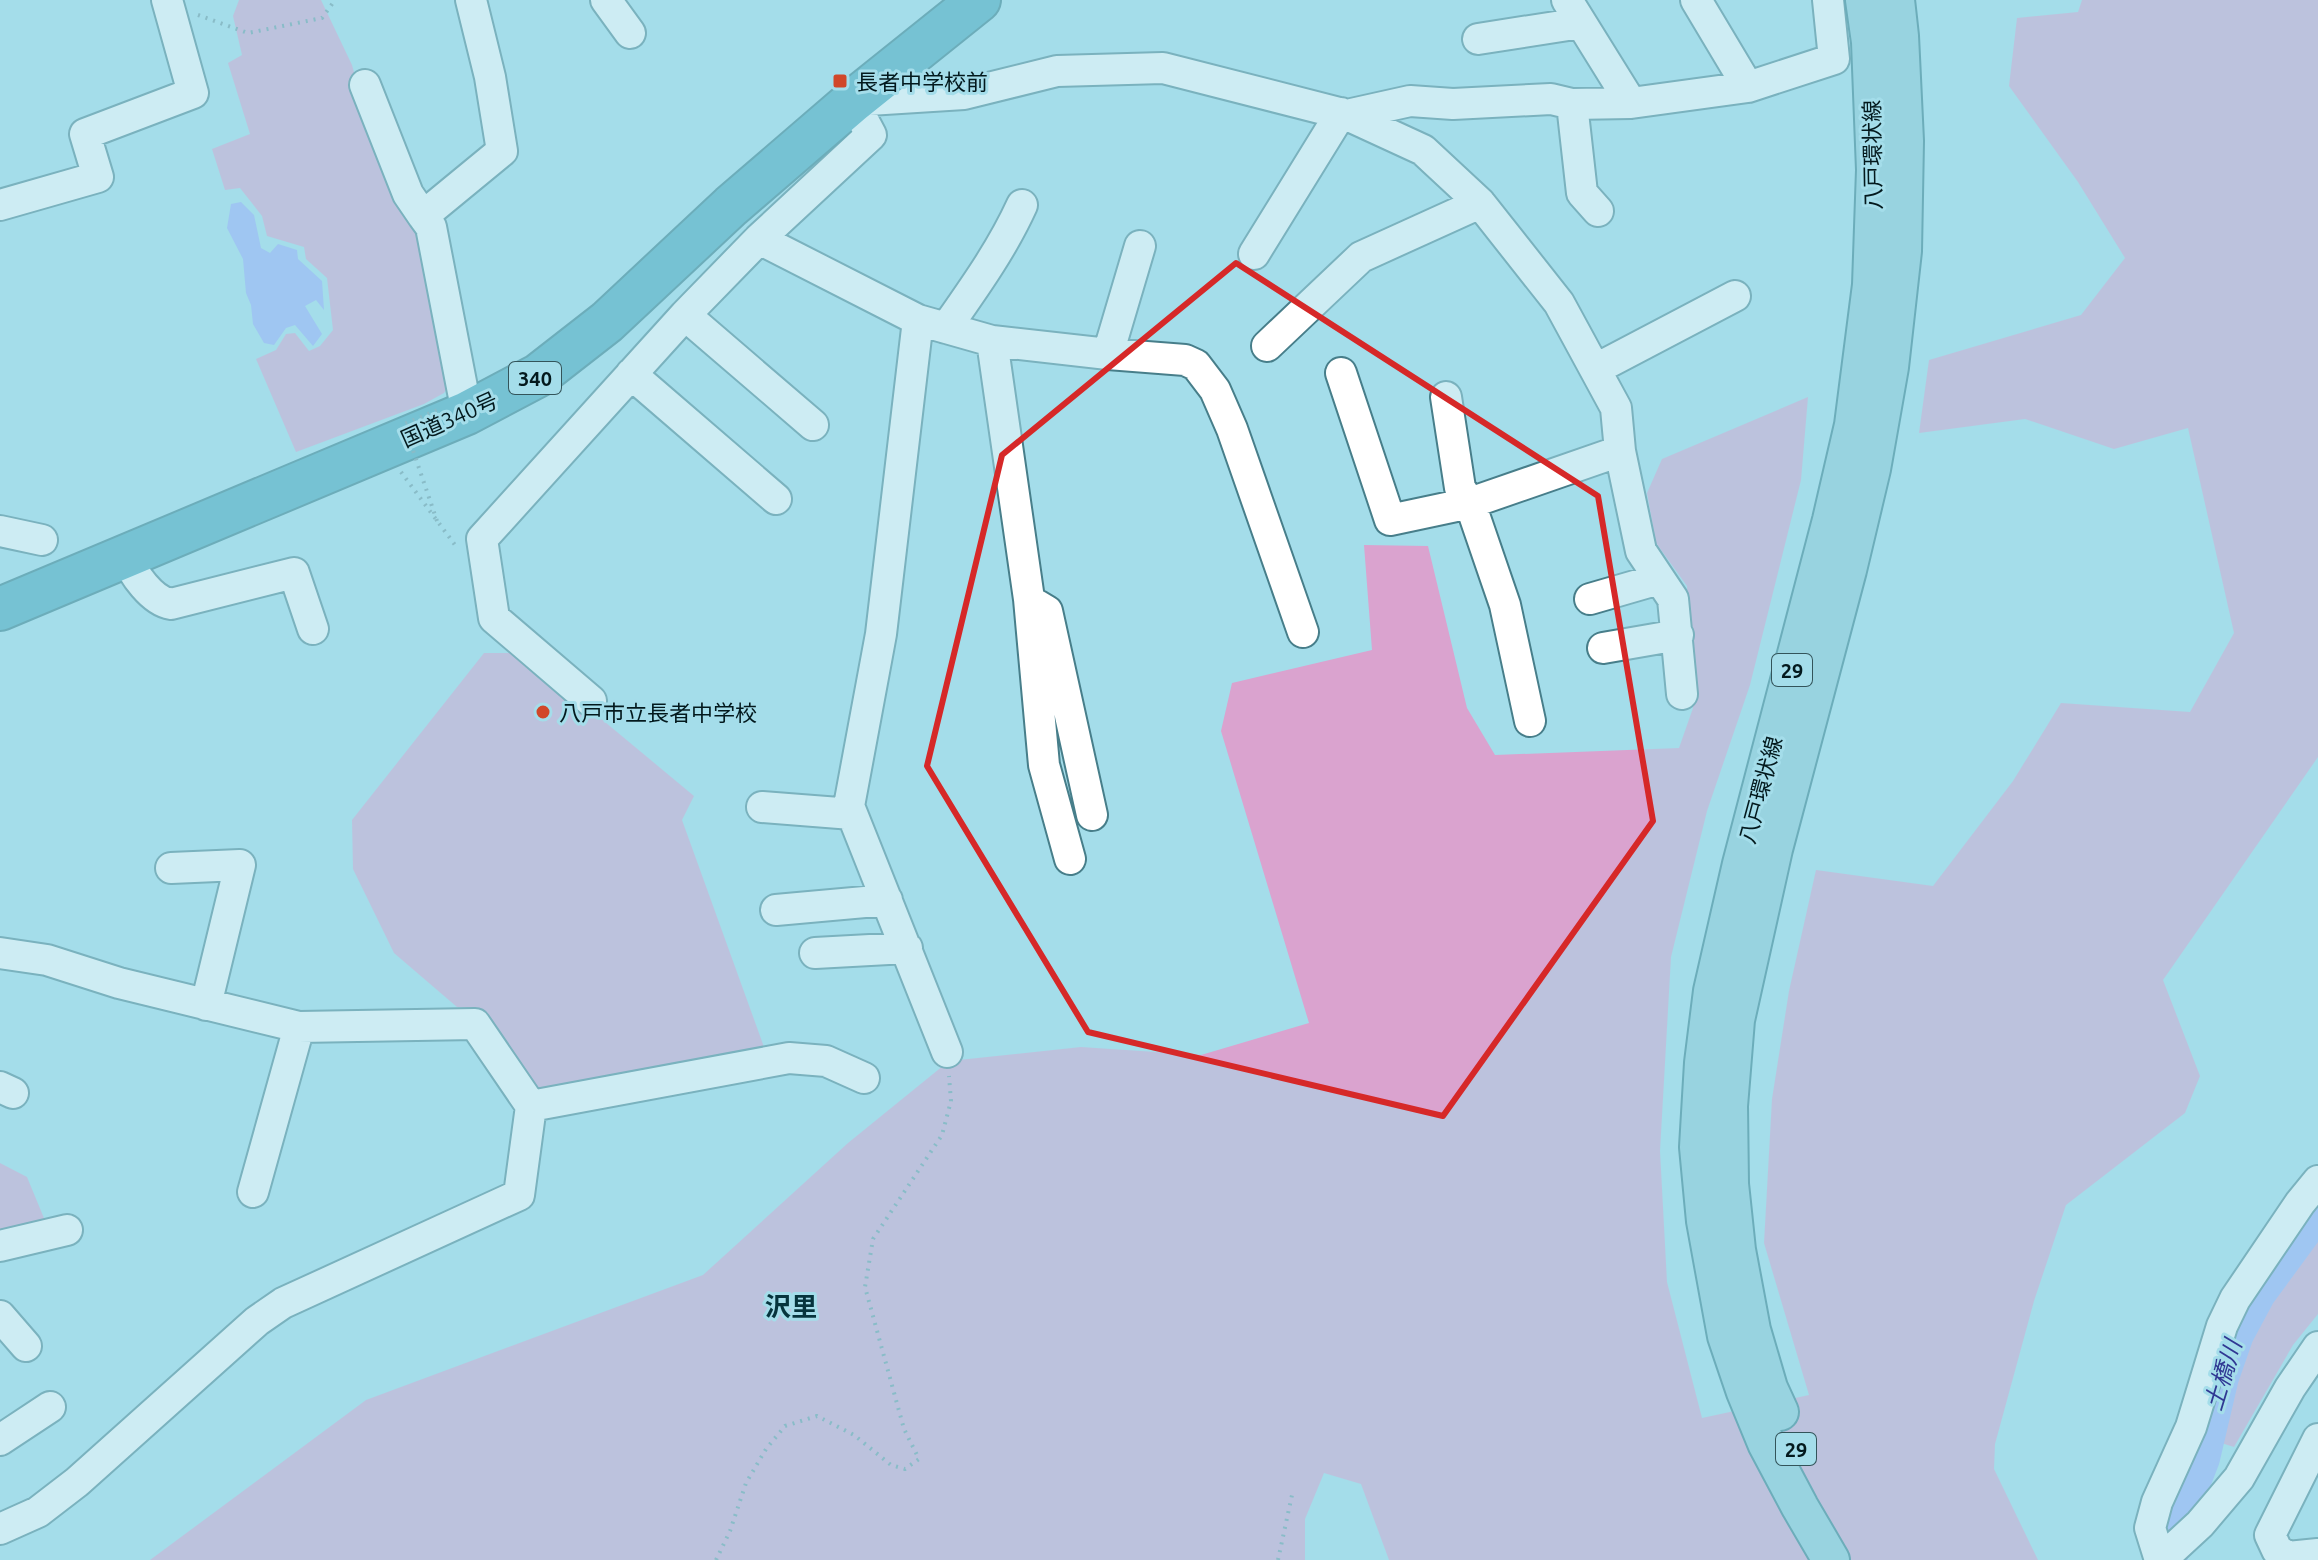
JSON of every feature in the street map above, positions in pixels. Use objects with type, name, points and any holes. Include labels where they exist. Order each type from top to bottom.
[{"type":"highway","name":"国道340号","points":[[0,609],[539,375],[607,322],[731,206],[971,3]]},
{"type":"main road","name":"八戸環状線","points":[[1857,1560],[1796,1449],[1769,1388],[1739,1333],[1705,1221],[1698,1147],[1703,1063],[1712,991],[1741,864],[1853,425],[1871,285],[1875,170],[1870,42],[1864,0]]},
{"type":"main road","name":"八戸環状線","points":[[1831,1560],[1766,1443],[1745,1392],[1730,1184],[1729,1106],[1736,1020],[1774,849],[1872,469],[1890,367],[1904,219],[1905,141],[1896,0]]},
{"type":"street","points":[[423,216],[502,151],[490,77],[471,0]]},
{"type":"street","points":[[606,0],[630,33]]},
{"type":"street","points":[[1696,0],[1748,87]]},
{"type":"street","points":[[1254,254],[1344,114],[1410,101],[1453,104],[1551,99],[1572,104],[1631,103],[1748,87],[1834,59],[1828,0]]},
{"type":"street","points":[[0,205],[98,177],[85,134],[193,93],[166,1]]},
{"type":"street","points":[[1478,39],[1574,12],[1631,103]]},
{"type":"street","points":[[591,701],[494,618],[482,539],[685,315],[759,239],[871,135],[853,101],[964,94],[1057,71],[1163,68],[1344,114],[1423,150],[1480,203],[1559,303],[1616,408],[1620,451],[1641,551],[1673,599],[1682,694]]},
{"type":"street","points":[[365,85],[408,194],[431,227],[454,411]]},
{"type":"street","points":[[1572,104],[1582,193],[1598,211]]},
{"type":"street","points":[[1267,346],[1361,257],[1480,203]]},
{"type":"street","points":[[947,1052],[849,806],[932,324],[997,252],[1022,205]]},
{"type":"street","points":[[759,239],[932,324],[992,341],[1185,360],[1196,365],[1215,390],[1232,429],[1303,632]]},
{"type":"street","points":[[1108,354],[1140,246]]},
{"type":"street","points":[[1596,369],[1735,296]]},
{"type":"street","points":[[685,315],[813,425]]},
{"type":"street","points":[[992,341],[1029,599],[1044,765],[1070,859]]},
{"type":"street","points":[[636,368],[776,499]]},
{"type":"street","points":[[1341,373],[1390,520],[1470,503],[1620,451]]},
{"type":"street","points":[[1446,397],[1460,488],[1470,503],[1505,605],[1530,721]]},
{"type":"street","points":[[0,531],[42,540]]},
{"type":"street","points":[[126,556],[131,570],[161,603],[171,604],[294,573],[313,629]]},
{"type":"street","points":[[1590,599],[1659,579]]},
{"type":"street","points":[[1029,599],[1047,611],[1092,815]]},
{"type":"street","points":[[1603,648],[1678,635]]},
{"type":"street","points":[[762,807],[852,814]]},
{"type":"street","points":[[171,868],[240,865],[206,1005]]},
{"type":"street","points":[[776,910],[887,900]]},
{"type":"street","points":[[815,953],[907,948]]},
{"type":"street","points":[[0,953],[47,960],[119,983],[299,1027],[475,1024],[531,1106],[519,1195],[283,1303],[257,1321],[77,1482],[38,1512],[0,1529]]},
{"type":"street","points":[[253,1192],[299,1027]]},
{"type":"street","points":[[531,1106],[789,1058],[826,1061],[864,1078]]},
{"type":"street","points":[[2318,1181],[2235,1299],[2222,1326],[2191,1427],[2157,1502],[2150,1528],[2160,1560],[2200,1524],[2239,1478],[2290,1388],[2318,1347]]},
{"type":"street","points":[[0,1246],[67,1230]]},
{"type":"street","points":[[0,1316],[26,1346]]},
{"type":"street","points":[[0,1440],[50,1407]]},
{"type":"street","points":[[2318,1439],[2270,1535],[2277,1550],[2288,1557],[2318,1554]]},
{"type":"path","points":[[166,1],[248,33],[322,18],[335,0]]},
{"type":"path","points":[[437,521],[404,424],[454,411]]},
{"type":"path","points":[[392,461],[470,566],[486,562]]},
{"type":"path","points":[[716,1560],[730,1531],[746,1483],[766,1449],[785,1426],[817,1416],[854,1435],[891,1465],[905,1469],[919,1459],[904,1429],[865,1287],[873,1239],[942,1135],[951,1101],[947,1052]]},
{"type":"path","points":[[1278,1560],[1292,1495]]},
{"type":"highlighted area","points":[[1236,263],[1598,496],[1653,821],[1443,1116],[1088,1032],[927,766],[1002,455]]},
{"type":"shaded area","points":[[239,0],[321,0],[352,65],[360,94],[423,235],[452,379],[444,393],[424,404],[296,452],[256,359],[276,350],[286,334],[295,333],[309,351],[320,346],[333,330],[327,278],[306,259],[304,247],[267,236],[262,216],[240,188],[225,190],[212,149],[250,134],[228,63],[242,55],[233,16]]},
{"type":"shaded area","points":[[2082,0],[2318,0],[2318,757],[2163,980],[2200,1076],[2185,1113],[2066,1205],[2034,1301],[1995,1444],[1994,1469],[2038,1560],[1389,1560],[1361,1484],[1324,1473],[1305,1519],[1305,1560],[150,1560],[366,1400],[703,1275],[848,1143],[949,1061],[1081,1047],[1201,1055],[1309,1023],[1221,731],[1232,683],[1372,650],[1364,545],[1428,546],[1467,708],[1495,755],[1679,748],[1693,708],[1687,586],[1656,543],[1647,493],[1662,459],[1808,397],[1801,480],[1750,685],[1707,811],[1671,957],[1660,1151],[1667,1282],[1702,1418],[1809,1395],[1764,1243],[1772,1099],[1789,991],[1816,870],[1933,886],[2013,781],[2061,703],[2190,712],[2234,633],[2188,428],[2114,449],[2025,419],[1919,433],[1929,360],[2081,315],[2125,258],[2078,182],[2009,86],[2017,18],[2078,12]]},
{"type":"shaded area","points":[[484,653],[522,653],[694,796],[682,820],[764,1047],[535,1098],[472,1008],[457,1007],[394,953],[353,869],[352,820]]},
{"type":"shaded area","points":[[0,1163],[27,1177],[46,1223],[0,1233]]},
{"type":"shaded area","points":[[2318,1228],[2318,1314],[2293,1345],[2234,1447],[2218,1442],[2214,1433],[2239,1342],[2257,1305]]},
{"type":"water","points":[[241,202],[254,215],[261,248],[270,253],[278,244],[297,250],[298,259],[322,281],[324,310],[316,300],[305,306],[322,334],[313,346],[295,325],[286,328],[274,345],[264,343],[253,324],[243,259],[227,228],[231,204]]},
{"type":"waterway","name":"土橋川","points":[[2168,1560],[2180,1512],[2201,1458],[2220,1377],[2235,1334],[2257,1293],[2318,1210]]},
{"type":"place","name":"長者中学校前","points":[[840,81]]},
{"type":"place","name":"八戸市立長者中学校","points":[[543,712]]},
{"type":"district","name":"沢里","points":[[791,1306]]}]
